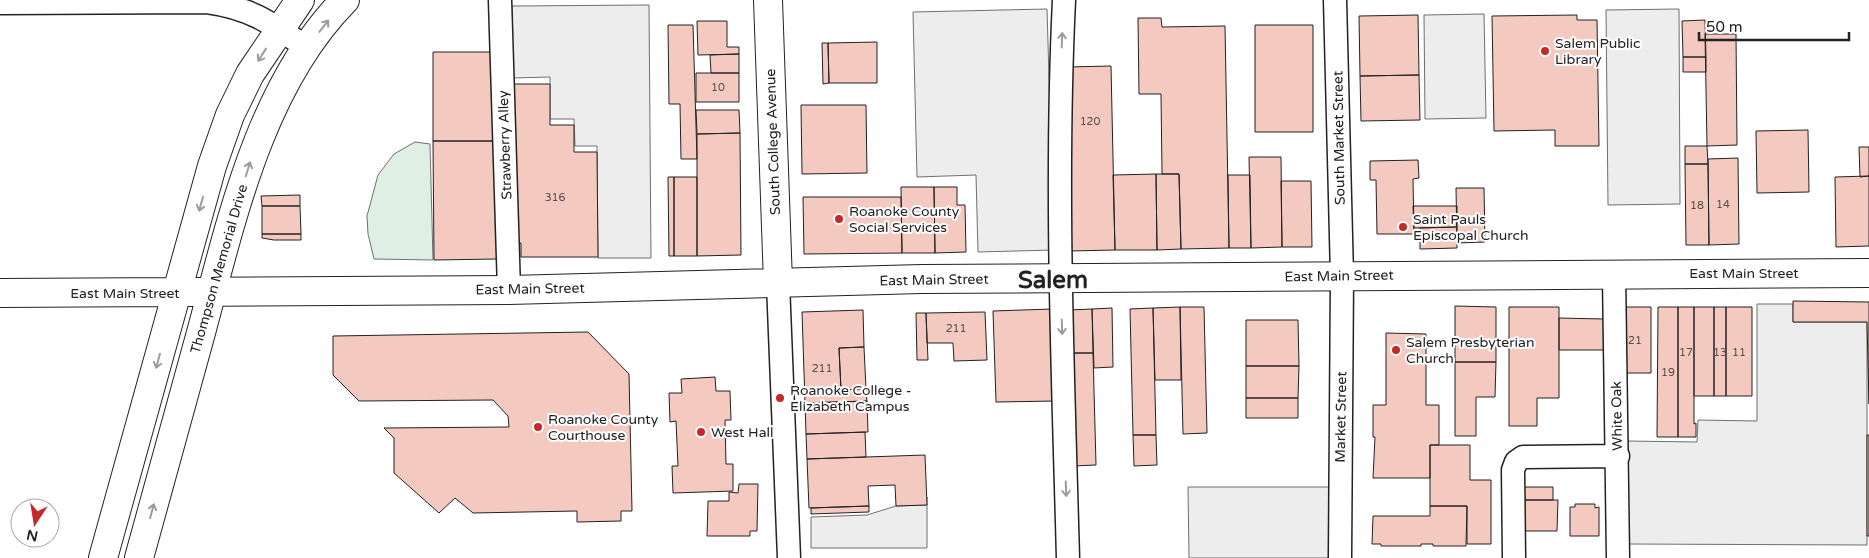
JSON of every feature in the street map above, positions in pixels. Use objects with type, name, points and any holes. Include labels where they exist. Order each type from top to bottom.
[{"type":"main road","points":[[103,558],[212,166],[230,115],[250,74],[279,28],[300,0]]},
{"type":"main road","name":"Thompson Memorial Drive","points":[[139,558],[212,292],[258,140],[276,101],[307,48],[345,0]]},
{"type":"main road","name":"South College Avenue","points":[[768,0],[778,283]]},
{"type":"main road","name":"East Main Street","points":[[0,293],[509,290],[1060,278],[1869,273]]},
{"type":"street","name":"Strawberry Alley","points":[[500,0],[509,290]]},
{"type":"street","points":[[1064,0],[1060,79],[1060,278],[1068,558]]},
{"type":"street","name":"South Market Street","points":[[1335,0],[1342,276]]},
{"type":"street","points":[[0,3],[233,3],[255,13],[307,48]]},
{"type":"street","name":"White Oak","points":[[1614,274],[1618,558]]},
{"type":"street","name":"Market Street","points":[[1340,558],[1342,276]]},
{"type":"street","points":[[778,283],[789,558]]},
{"type":"street","points":[[1514,558],[1513,470],[1516,462],[1523,457],[1618,456]]},
{"type":"green space","points":[[415,142],[430,144],[433,260],[374,259],[368,234],[367,216],[378,175],[394,154]]},
{"type":"shaded area","points":[[649,5],[651,258],[598,258],[597,146],[575,146],[574,119],[550,119],[550,77],[512,78],[512,6]]},
{"type":"shaded area","points":[[1047,9],[1054,250],[978,252],[976,175],[917,177],[913,12]]},
{"type":"shaded area","points":[[1679,9],[1680,204],[1608,205],[1606,10]]},
{"type":"shaded area","points":[[1484,14],[1486,118],[1425,119],[1424,15]]},
{"type":"shaded area","points":[[1757,304],[1793,304],[1793,322],[1867,322],[1867,545],[1626,544],[1626,441],[1697,442],[1698,420],[1757,421]]},
{"type":"shaded area","points":[[1188,487],[1340,487],[1340,558],[1189,558]]},
{"type":"shaded area","points":[[927,497],[927,548],[811,548],[811,517],[867,515],[896,506],[926,505]]},
{"type":"building","points":[[1418,15],[1419,75],[1360,76],[1359,16]]},
{"type":"building","name":"Salem Public Library","points":[[1577,15],[1577,20],[1597,20],[1599,146],[1555,146],[1555,130],[1494,131],[1492,16]]},
{"type":"building","points":[[1138,18],[1161,18],[1162,27],[1225,26],[1229,248],[1181,249],[1179,174],[1162,174],[1161,94],[1139,94]]},
{"type":"building","points":[[1705,20],[1706,57],[1683,57],[1682,21]]},
{"type":"building","points":[[697,21],[727,21],[727,47],[739,47],[739,54],[698,55]]},
{"type":"building","points":[[668,25],[693,25],[697,159],[681,159],[680,104],[669,104]]},
{"type":"building","points":[[1255,25],[1313,25],[1313,132],[1255,132]]},
{"type":"building","points":[[1705,34],[1736,34],[1737,145],[1707,146]]},
{"type":"building","points":[[877,42],[877,83],[829,83],[828,43]]},
{"type":"building","points":[[822,43],[828,43],[829,83],[823,84]]},
{"type":"building","points":[[433,52],[495,52],[496,141],[433,141]]},
{"type":"building","points":[[739,54],[739,73],[711,73],[710,55]]},
{"type":"building","points":[[1683,57],[1706,57],[1706,72],[1683,72]]},
{"type":"building","points":[[1111,66],[1115,250],[1070,251],[1067,67]]},
{"type":"building","points":[[696,73],[739,73],[739,102],[696,102]]},
{"type":"building","points":[[1419,75],[1420,120],[1361,121],[1360,76]]},
{"type":"building","points":[[512,84],[550,84],[550,125],[574,125],[574,152],[597,152],[598,257],[521,257],[521,243],[513,243]]},
{"type":"building","points":[[801,105],[866,105],[867,173],[802,174]]},
{"type":"building","points":[[696,110],[739,110],[740,133],[697,134]]},
{"type":"building","points":[[1808,130],[1809,192],[1757,193],[1756,131]]},
{"type":"building","points":[[740,133],[741,255],[697,256],[697,134]]},
{"type":"building","points":[[433,141],[496,141],[497,259],[434,260]]},
{"type":"building","points":[[1685,146],[1707,146],[1708,164],[1685,164]]},
{"type":"building","points":[[1859,147],[1869,147],[1869,176],[1860,177]]},
{"type":"building","points":[[1249,157],[1281,157],[1282,247],[1251,248]]},
{"type":"building","points":[[1738,158],[1739,244],[1709,245],[1708,159]]},
{"type":"building","points":[[1418,160],[1419,178],[1413,179],[1414,234],[1377,234],[1376,180],[1370,180],[1370,161]]},
{"type":"building","points":[[1685,164],[1708,164],[1709,245],[1686,245]]},
{"type":"building","points":[[1156,174],[1157,250],[1115,250],[1113,175]]},
{"type":"building","points":[[1156,174],[1179,174],[1181,249],[1157,250]]},
{"type":"building","points":[[1228,175],[1250,175],[1251,248],[1229,248]]},
{"type":"building","points":[[1869,176],[1869,246],[1836,247],[1835,177]]},
{"type":"building","points":[[668,177],[674,177],[674,256],[669,256]]},
{"type":"building","points":[[674,177],[697,177],[697,256],[674,256]]},
{"type":"building","points":[[1281,181],[1311,181],[1312,247],[1282,247]]},
{"type":"building","points":[[901,187],[934,187],[935,253],[902,253]]},
{"type":"building","points":[[934,187],[957,187],[957,205],[965,205],[966,252],[935,253]]},
{"type":"building","points":[[1456,188],[1484,188],[1485,242],[1457,243]]},
{"type":"building","points":[[300,195],[300,206],[262,206],[261,196]]},
{"type":"building","points":[[803,197],[901,197],[902,253],[804,254]]},
{"type":"building","points":[[262,206],[300,206],[301,234],[262,234]]},
{"type":"building","points":[[1413,206],[1457,206],[1457,227],[1414,228]]},
{"type":"building","points":[[1457,227],[1457,248],[1420,249],[1420,228]]},
{"type":"building","points":[[262,234],[301,234],[301,240],[274,240],[262,238]]},
{"type":"building","points":[[1793,301],[1869,302],[1869,404],[1867,322],[1793,322]]},
{"type":"building","points":[[1455,306],[1496,307],[1496,362],[1455,362]]},
{"type":"building","points":[[1180,307],[1181,380],[1155,380],[1153,308]]},
{"type":"building","points":[[1180,307],[1204,307],[1207,433],[1183,434]]},
{"type":"building","points":[[1509,307],[1559,307],[1559,398],[1537,398],[1537,426],[1509,426]]},
{"type":"building","points":[[1619,307],[1651,307],[1651,373],[1619,373]]},
{"type":"building","points":[[1658,307],[1678,307],[1678,437],[1657,437]]},
{"type":"building","points":[[1678,307],[1694,307],[1694,424],[1696,423],[1696,437],[1678,437]]},
{"type":"building","points":[[1694,307],[1714,307],[1714,396],[1694,396]]},
{"type":"building","points":[[1714,307],[1726,307],[1726,396],[1714,396]]},
{"type":"building","points":[[1726,307],[1752,307],[1752,396],[1726,396]]},
{"type":"building","points":[[1112,308],[1113,367],[1094,368],[1092,309]]},
{"type":"building","points":[[1153,308],[1156,435],[1133,435],[1130,309]]},
{"type":"building","points":[[1052,309],[1055,401],[996,402],[993,311]]},
{"type":"building","points":[[1092,309],[1093,353],[1070,353],[1069,310]]},
{"type":"building","points":[[863,310],[864,347],[839,348],[841,390],[866,389],[867,401],[805,403],[802,312]]},
{"type":"building","points":[[985,312],[987,360],[954,361],[953,343],[927,343],[926,313]]},
{"type":"building","points":[[916,313],[926,313],[928,360],[917,360]]},
{"type":"building","points":[[1559,318],[1604,319],[1604,350],[1559,350]]},
{"type":"building","points":[[1246,320],[1298,320],[1299,366],[1246,366]]},
{"type":"building","name":"Roanoke County Courthouse","points":[[588,332],[629,374],[632,511],[621,511],[621,521],[577,522],[577,511],[473,513],[455,498],[439,513],[394,473],[394,438],[384,428],[509,427],[508,416],[493,400],[359,401],[333,375],[333,336]]},
{"type":"building","points":[[1386,333],[1426,334],[1426,405],[1439,405],[1439,445],[1430,445],[1430,478],[1373,478],[1375,437],[1373,437],[1373,405],[1386,405]]},
{"type":"building","points":[[864,347],[866,389],[841,390],[839,348]]},
{"type":"building","points":[[1070,353],[1093,353],[1096,465],[1073,466]]},
{"type":"building","points":[[1455,362],[1496,362],[1495,397],[1476,397],[1476,436],[1455,436]]},
{"type":"building","points":[[1246,366],[1299,366],[1298,398],[1246,398]]},
{"type":"building","name":"West Hall","points":[[715,377],[716,391],[730,391],[731,420],[725,420],[726,464],[733,464],[733,491],[673,493],[672,466],[678,466],[676,421],[670,422],[669,393],[682,393],[681,379]]},
{"type":"building","points":[[1246,398],[1298,398],[1298,418],[1246,418]]},
{"type":"building","points":[[867,401],[868,432],[806,434],[805,403]]},
{"type":"building","points":[[865,432],[866,457],[807,459],[806,434]]},
{"type":"building","points":[[1133,435],[1156,435],[1157,465],[1134,466]]},
{"type":"building","points":[[1867,435],[1869,435],[1869,536],[1867,536]]},
{"type":"building","points":[[1430,445],[1470,445],[1470,480],[1491,480],[1491,544],[1467,544],[1467,506],[1430,506]]},
{"type":"building","points":[[925,455],[927,505],[896,506],[895,485],[868,486],[869,506],[809,508],[807,459]]},
{"type":"building","points":[[739,484],[758,484],[757,531],[750,531],[750,536],[707,536],[708,501],[729,501],[729,492],[738,493]]},
{"type":"building","points":[[1521,487],[1553,487],[1553,500],[1521,500]]},
{"type":"building","points":[[1521,500],[1558,500],[1557,531],[1521,531]]},
{"type":"building","points":[[1575,504],[1595,504],[1595,508],[1599,507],[1599,536],[1570,536],[1570,507],[1575,507]]},
{"type":"building","points":[[869,506],[869,512],[811,514],[811,508]]},
{"type":"building","points":[[1430,506],[1467,506],[1466,546],[1421,544],[1421,546],[1381,546],[1381,544],[1372,544],[1373,516],[1430,516]]},
{"type":"place","name":"Salem Public Library","points":[[1545,51]]},
{"type":"place","name":"Roanoke County Social Services","points":[[839,219]]},
{"type":"place","name":"Saint Pauls Episcopal Church","points":[[1403,227]]},
{"type":"place","name":"Salem Presbyterian Church","points":[[1396,350]]},
{"type":"place","name":"Roanoke College - Elizabeth Campus","points":[[780,398]]},
{"type":"place","name":"Roanoke County Courthouse","points":[[538,427]]},
{"type":"place","name":"West Hall","points":[[701,432]]},
{"type":"district","name":"Salem","points":[[1053,280]]}]
